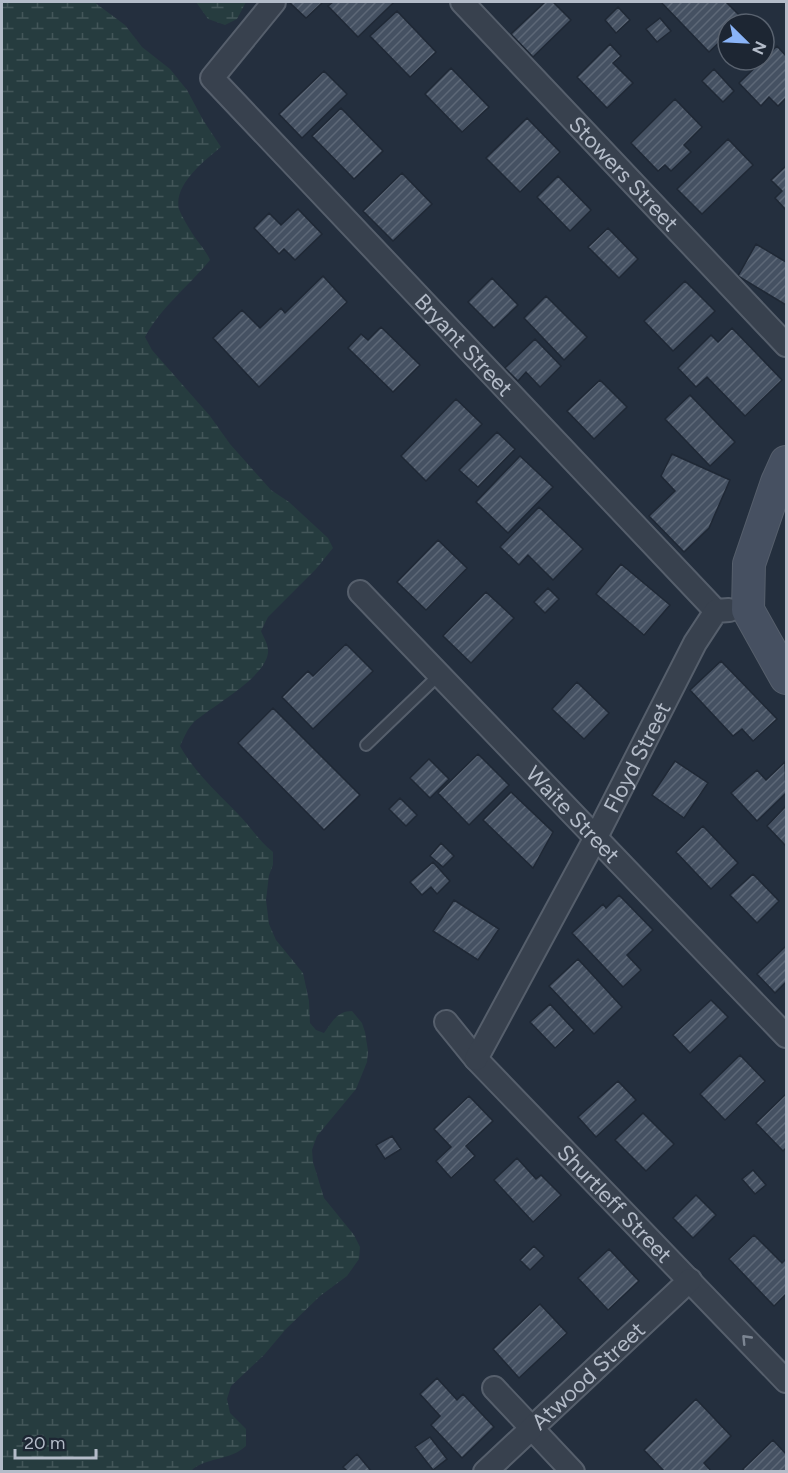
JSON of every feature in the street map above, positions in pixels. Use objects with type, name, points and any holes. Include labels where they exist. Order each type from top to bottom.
[{"type":"main road","points":[[786,462],[749,564],[748,610],[786,678]]},
{"type":"street","name":"Bryant Street","points":[[274,2],[212,78],[716,611]]},
{"type":"street","name":"Stowers Street","points":[[462,2],[786,345]]},
{"type":"street","name":"Waite Street","points":[[360,592],[595,839],[786,1035]]},
{"type":"street","points":[[716,611],[748,610]]},
{"type":"street","name":"Floyd Street","points":[[476,1059],[595,839],[695,643],[716,611]]},
{"type":"street","name":"Shurtleff Street","points":[[446,1022],[476,1059],[786,1381]]},
{"type":"street","name":"Atwood Street","points":[[485,1472],[690,1280]]},
{"type":"street","points":[[494,1388],[573,1472]]},
{"type":"lane","points":[[366,746],[439,675]]},
{"type":"green space","points":[[2,2],[94,2],[125,25],[142,47],[170,69],[187,90],[221,147],[185,182],[178,200],[183,218],[210,260],[167,307],[145,337],[152,350],[210,416],[230,444],[271,490],[289,502],[328,538],[333,548],[316,569],[268,617],[261,631],[268,653],[258,672],[237,691],[194,722],[180,746],[199,774],[273,852],[273,865],[269,875],[266,900],[269,924],[276,940],[303,973],[309,1001],[310,1023],[316,1030],[324,1033],[339,1015],[352,1011],[362,1023],[368,1051],[367,1062],[356,1089],[317,1136],[312,1150],[313,1162],[324,1198],[354,1235],[360,1247],[359,1259],[347,1276],[320,1296],[231,1386],[227,1399],[230,1413],[246,1429],[246,1446],[233,1454],[203,1463],[191,1471],[2,1471]]},
{"type":"green space","points":[[196,2],[246,2],[237,19],[225,25],[208,19]]},
{"type":"building","points":[[289,2],[323,2],[306,18]]},
{"type":"building","points":[[333,2],[394,2],[358,37],[328,6]]},
{"type":"building","points":[[545,2],[553,2],[571,20],[533,57],[511,34]]},
{"type":"building","points":[[661,2],[726,2],[736,12],[716,12],[716,45],[709,52]]},
{"type":"building","points":[[618,7],[630,20],[616,33],[605,20]]},
{"type":"building","points":[[397,11],[436,52],[410,77],[370,36]]},
{"type":"building","points":[[660,18],[671,31],[657,42],[646,29]]},
{"type":"building","points":[[610,44],[621,56],[613,63],[633,83],[607,108],[577,77]]},
{"type":"building","points":[[776,47],[786,56],[786,98],[778,106],[769,97],[761,106],[739,83],[750,72],[776,72]]},
{"type":"building","points":[[451,68],[489,107],[462,132],[425,94]]},
{"type":"building","points":[[714,69],[734,91],[723,102],[702,81]]},
{"type":"building","points":[[324,71],[347,94],[302,138],[279,114]]},
{"type":"building","points":[[675,99],[702,127],[684,145],[691,152],[671,171],[665,165],[658,171],[631,143]]},
{"type":"building","points":[[341,108],[383,151],[354,179],[312,136]]},
{"type":"building","points":[[527,118],[560,152],[520,192],[486,158]]},
{"type":"building","points":[[728,139],[753,165],[702,214],[677,189]]},
{"type":"building","points":[[786,166],[786,210],[775,198],[782,191],[771,180]]},
{"type":"building","points":[[402,173],[432,204],[393,241],[363,211]]},
{"type":"building","points":[[558,176],[591,210],[570,231],[537,197]]},
{"type":"building","points":[[298,209],[322,234],[295,260],[284,249],[279,254],[254,228],[269,213],[281,225]]},
{"type":"building","points":[[608,228],[638,259],[619,278],[588,247]]},
{"type":"building","points":[[756,244],[786,262],[786,305],[738,276]]},
{"type":"building","points":[[323,276],[347,302],[259,387],[213,338],[242,310],[260,328],[281,308],[285,313]]},
{"type":"building","points":[[492,278],[518,305],[494,328],[468,302]]},
{"type":"building","points":[[685,281],[715,311],[673,351],[644,321]]},
{"type":"building","points":[[546,296],[587,337],[564,360],[524,318]]},
{"type":"building","points":[[381,327],[420,365],[393,392],[348,348],[361,334],[368,340]]},
{"type":"building","points":[[732,328],[782,380],[745,416],[707,377],[696,387],[678,368],[711,335],[718,342]]},
{"type":"building","points":[[535,339],[561,366],[540,387],[526,372],[518,381],[505,368]]},
{"type":"building","points":[[600,380],[627,407],[594,439],[567,411]]},
{"type":"building","points":[[690,395],[735,442],[710,466],[665,419]]},
{"type":"building","points":[[456,399],[482,424],[426,481],[401,456]]},
{"type":"building","points":[[497,432],[515,449],[478,487],[459,470]]},
{"type":"building","points":[[672,454],[730,480],[709,528],[684,552],[649,516],[675,491],[661,476]]},
{"type":"building","points":[[520,456],[553,487],[508,533],[476,502]]},
{"type":"building","points":[[539,507],[583,549],[553,580],[528,555],[519,565],[500,547]]},
{"type":"building","points":[[438,540],[467,568],[426,610],[397,582]]},
{"type":"building","points":[[621,564],[670,605],[644,635],[596,594]]},
{"type":"building","points":[[548,588],[559,599],[545,613],[534,602]]},
{"type":"building","points":[[486,592],[514,618],[471,663],[443,636]]},
{"type":"building","points":[[346,644],[373,671],[313,729],[282,697],[308,671],[313,676]]},
{"type":"building","points":[[721,661],[777,719],[753,741],[742,729],[733,736],[690,690]]},
{"type":"building","points":[[577,682],[609,713],[584,739],[552,709]]},
{"type":"building","points":[[273,708],[360,795],[324,830],[238,743]]},
{"type":"building","points":[[478,754],[509,785],[469,825],[438,793]]},
{"type":"building","points":[[429,759],[449,779],[430,798],[410,778]]},
{"type":"building","points":[[675,761],[708,783],[684,818],[652,795]]},
{"type":"building","points":[[785,762],[786,793],[757,821],[731,793],[757,770],[766,780]]},
{"type":"building","points":[[511,792],[553,832],[533,868],[483,820]]},
{"type":"building","points":[[400,798],[417,815],[406,826],[389,809]]},
{"type":"building","points":[[786,806],[786,846],[767,826]]},
{"type":"building","points":[[703,826],[738,863],[711,889],[676,852]]},
{"type":"building","points":[[441,843],[454,856],[443,867],[430,856]]},
{"type":"building","points":[[433,862],[450,881],[437,894],[431,887],[422,895],[410,882]]},
{"type":"building","points":[[753,874],[779,901],[757,923],[730,895]]},
{"type":"building","points":[[619,895],[653,930],[627,955],[641,970],[623,987],[572,933],[603,904],[606,908]]},
{"type":"building","points":[[454,900],[499,929],[478,960],[433,931]]},
{"type":"building","points":[[786,946],[786,982],[775,993],[757,974]]},
{"type":"building","points":[[578,959],[622,1007],[594,1034],[549,986]]},
{"type":"building","points":[[711,1000],[728,1017],[690,1053],[673,1035]]},
{"type":"building","points":[[550,1004],[574,1030],[555,1048],[530,1022]]},
{"type":"building","points":[[740,1055],[765,1081],[725,1120],[700,1094]]},
{"type":"building","points":[[618,1081],[636,1100],[596,1137],[578,1117]]},
{"type":"building","points":[[786,1094],[786,1148],[783,1151],[756,1123]]},
{"type":"building","points":[[469,1096],[493,1121],[466,1146],[475,1156],[451,1178],[436,1161],[451,1147],[434,1129]]},
{"type":"building","points":[[643,1113],[674,1144],[646,1171],[615,1140]]},
{"type":"building","points":[[392,1136],[401,1149],[385,1159],[376,1145]]},
{"type":"building","points":[[517,1158],[536,1179],[541,1175],[561,1195],[533,1222],[494,1180]]},
{"type":"building","points":[[753,1170],[766,1185],[755,1194],[742,1179]]},
{"type":"building","points":[[696,1195],[716,1215],[693,1238],[673,1218]]},
{"type":"building","points":[[754,1235],[782,1263],[786,1259],[786,1294],[774,1306],[729,1259]]},
{"type":"building","points":[[534,1246],[544,1256],[530,1270],[520,1260]]},
{"type":"building","points":[[609,1249],[639,1281],[608,1310],[578,1278]]},
{"type":"building","points":[[540,1304],[567,1333],[519,1378],[493,1349]]},
{"type":"building","points":[[437,1378],[457,1400],[463,1394],[494,1427],[462,1458],[431,1425],[440,1416],[420,1394]]},
{"type":"building","points":[[696,1399],[731,1436],[704,1463],[712,1472],[665,1472],[644,1450]]},
{"type":"building","points":[[430,1437],[447,1459],[433,1470],[415,1447]]},
{"type":"building","points":[[773,1440],[786,1454],[786,1472],[745,1472],[743,1469]]},
{"type":"building","points":[[357,1454],[372,1472],[348,1472],[343,1467]]}]
